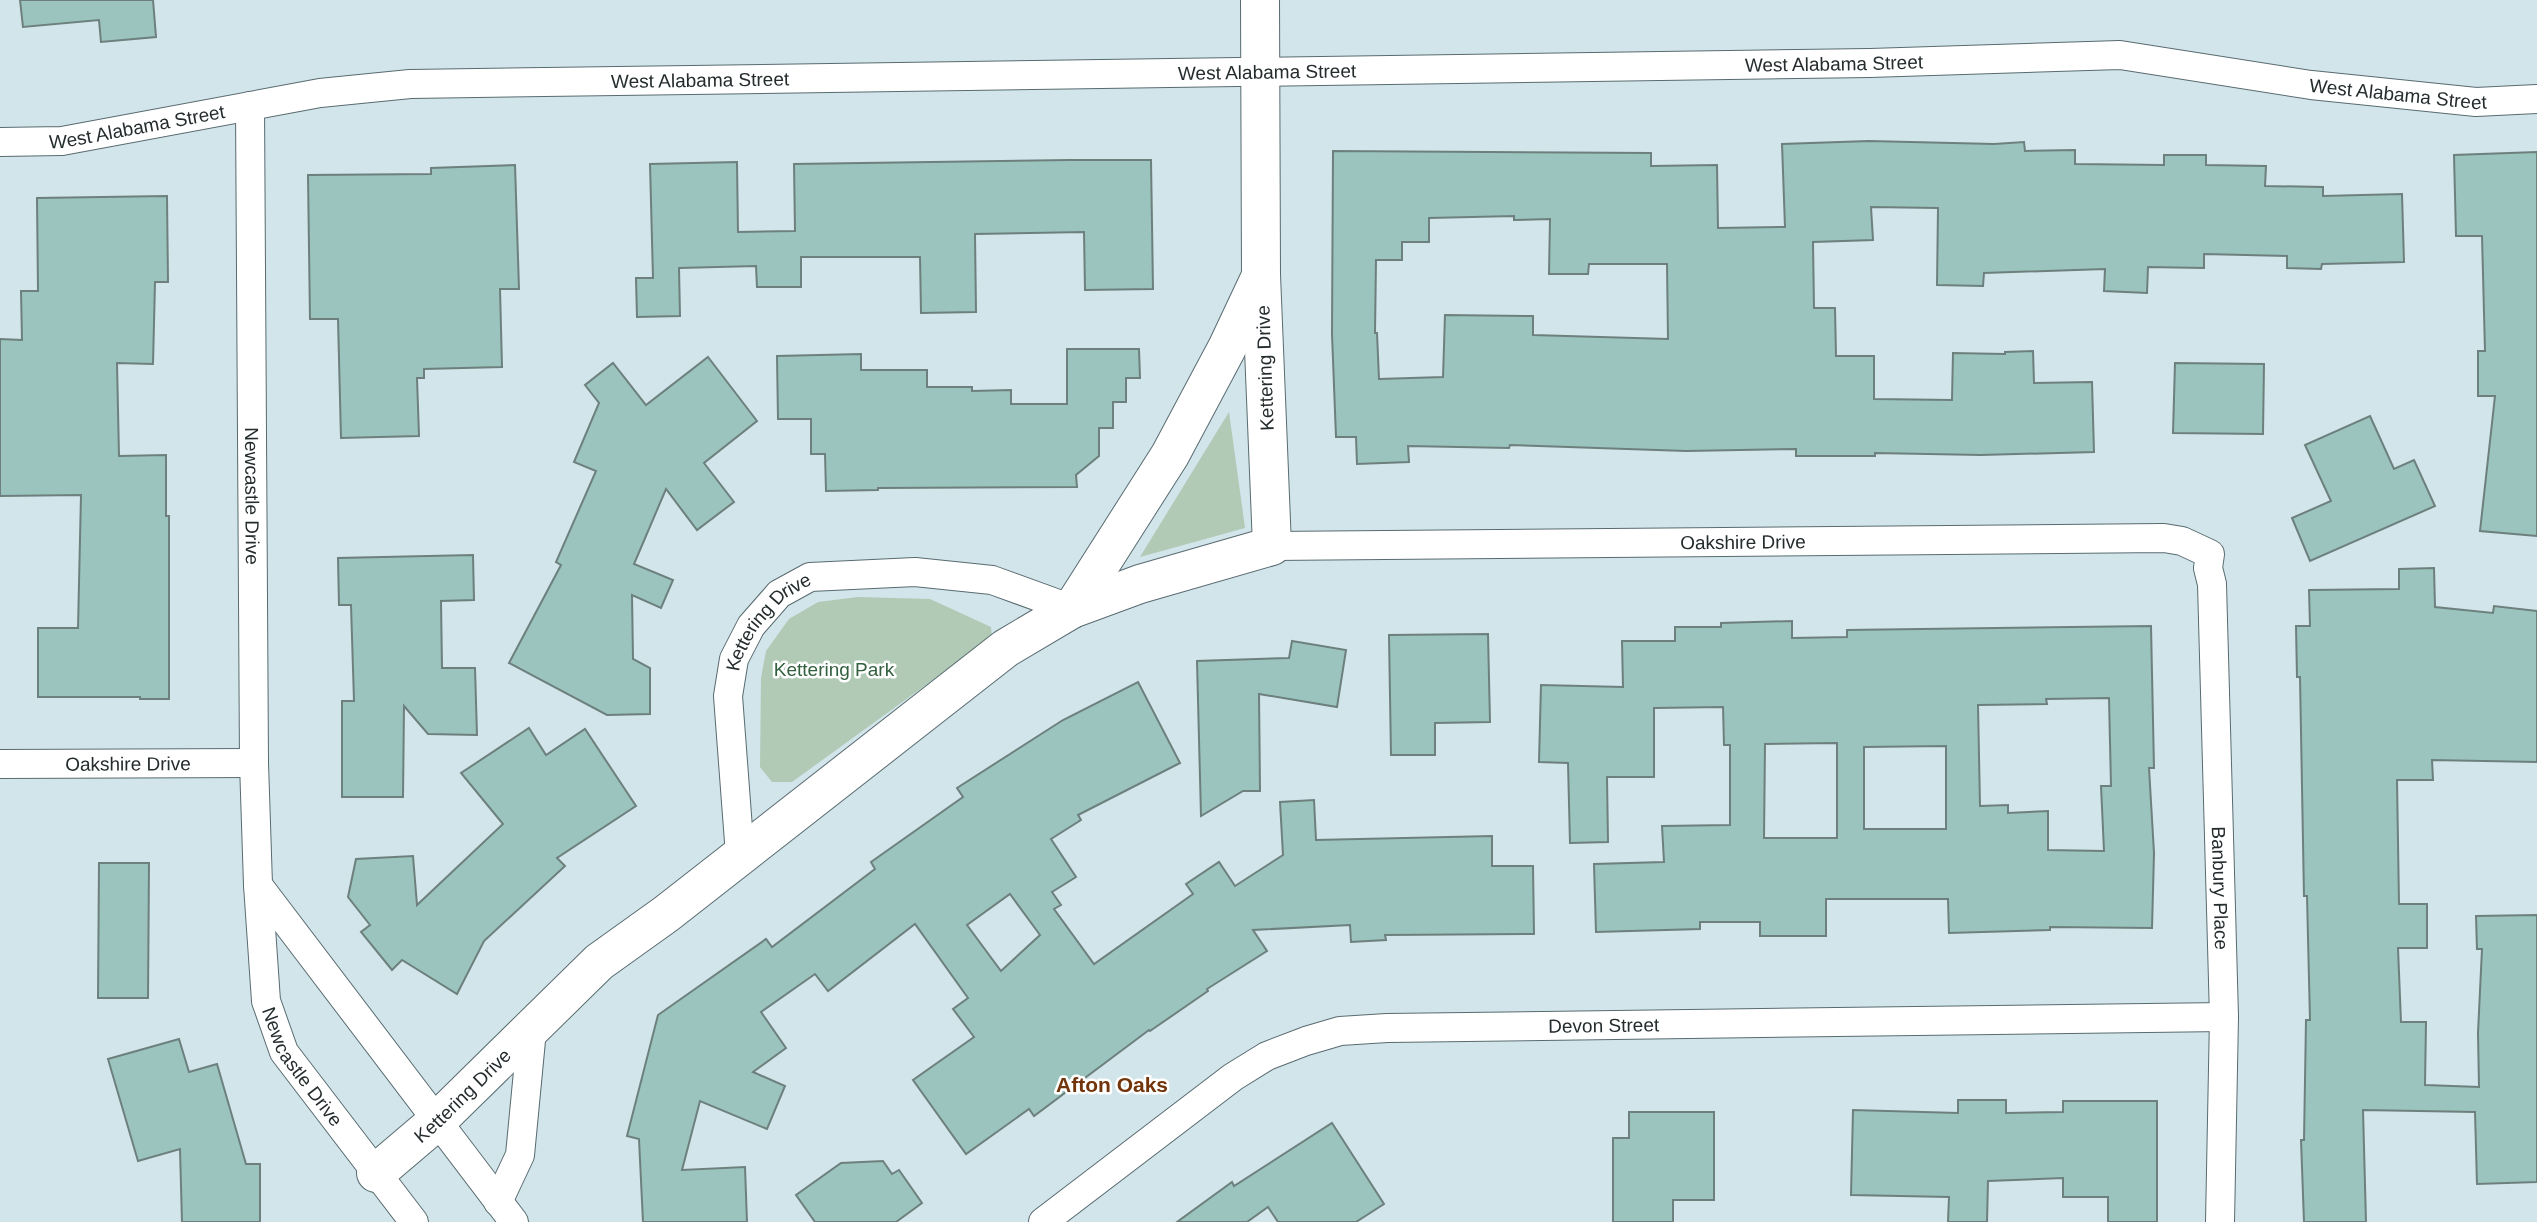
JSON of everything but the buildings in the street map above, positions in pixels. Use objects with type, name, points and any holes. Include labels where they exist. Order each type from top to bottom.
[{"type":"street","name":"Kettering Drive","points":[[376,1173],[436,1122],[599,962],[666,914],[1006,648],[1072,609],[1140,584],[1272,546],[1261,275],[1260,0]]},
{"type":"street","name":"West Alabama Street","points":[[0,142],[62,141],[320,93],[410,84],[1870,63],[2120,55],[2311,85],[2476,102],[2537,99]]},
{"type":"street","name":"Newcastle Drive","points":[[250,106],[254,763],[258,886],[267,1001],[284,1052],[414,1222]]},
{"type":"street","name":"Kettering Drive","points":[[1072,609],[1170,455],[1227,348],[1261,275]]},
{"type":"street","name":"Oakshire Drive","points":[[1272,546],[2164,538],[2182,541],[2210,554]]},
{"type":"street","name":"Banbury Place","points":[[2210,554],[2208,568],[2212,584],[2224,1017],[2220,1222]]},
{"type":"street","name":"Kettering Drive","points":[[740,855],[728,696],[734,659],[751,625],[779,594],[810,578],[915,572],[992,580],[1072,609]]},
{"type":"street","name":"Oakshire Drive","points":[[0,764],[254,763]]},
{"type":"street","points":[[258,886],[506,1212]]},
{"type":"street","name":"Devon Street","points":[[1043,1222],[1233,1077],[1267,1056],[1340,1031],[1387,1028],[2224,1017]]},
{"type":"street","points":[[506,1212],[520,1155],[532,1030]]},
{"type":"green space","points":[[1229,412],[1245,528],[1140,557]]},
{"type":"green space","name":"Kettering Park","points":[[858,597],[930,599],[991,627],[992,637],[792,782],[772,782],[760,767],[761,678],[766,651],[789,619],[818,602]]},
{"type":"district","name":"Afton Oaks","points":[[1112,1084]]}]
